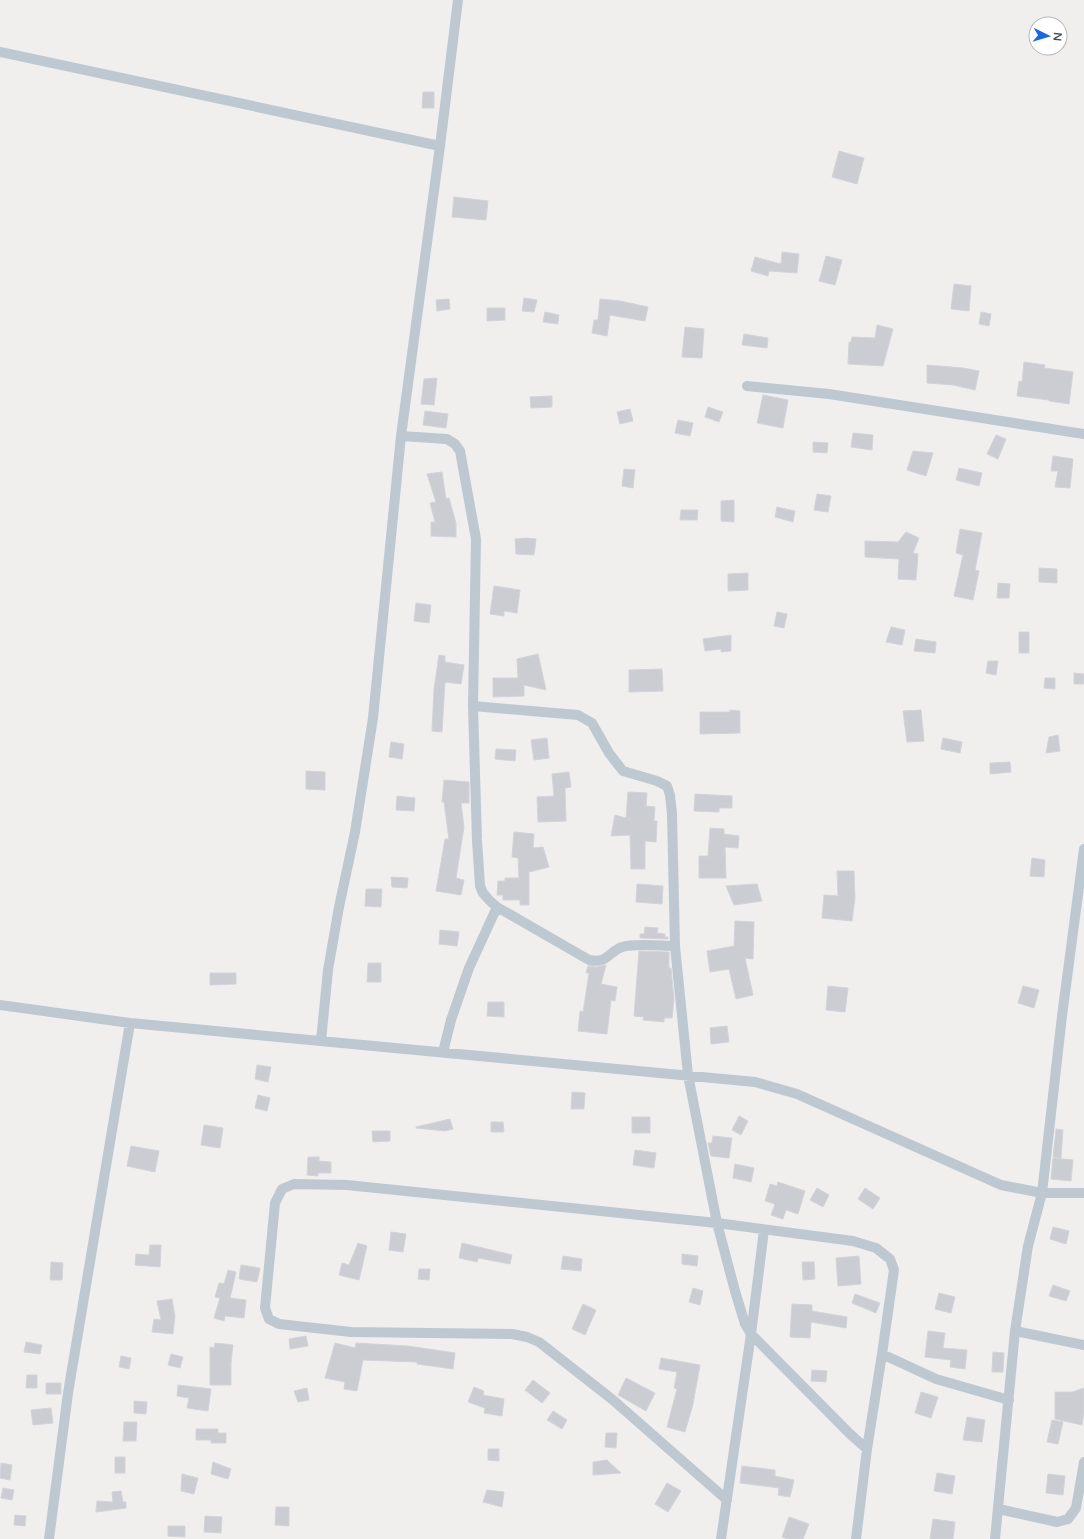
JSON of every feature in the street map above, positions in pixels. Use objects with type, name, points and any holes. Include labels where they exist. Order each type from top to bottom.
[{"type":"street","points":[[321,1041],[329,963],[355,832],[373,718],[401,436],[458,0]]},
{"type":"street","points":[[0,52],[440,146]]},
{"type":"street","points":[[747,386],[829,394],[1084,434]]},
{"type":"street","points":[[401,436],[447,439],[455,444],[460,451],[476,539],[473,706],[476,840],[480,886],[483,893],[497,907],[589,960],[596,961],[606,958],[621,947],[675,946]]},
{"type":"street","points":[[473,706],[578,715],[592,723],[609,752],[623,771],[657,781],[667,786],[670,795],[672,814],[675,946],[688,1075],[717,1223],[745,1324],[751,1334],[850,1434],[867,1449]]},
{"type":"street","points":[[995,1539],[1015,1331],[1028,1246],[1042,1193],[1079,926],[1084,849]]},
{"type":"street","points":[[443,1052],[451,1020],[469,968],[497,907]]},
{"type":"street","points":[[0,1005],[130,1023],[756,1082],[797,1094],[1001,1185],[1042,1193],[1084,1193]]},
{"type":"street","points":[[48,1539],[68,1393],[130,1023]]},
{"type":"street","points":[[727,1500],[613,1400],[539,1342],[527,1336],[512,1334],[351,1332],[279,1324],[268,1319],[265,1308],[275,1203],[282,1189],[294,1184],[347,1186],[717,1223],[853,1241],[876,1248],[890,1259],[894,1270],[867,1449],[856,1539]]},
{"type":"street","points":[[721,1539],[751,1334],[764,1230]]},
{"type":"street","points":[[1015,1331],[1084,1345]]},
{"type":"street","points":[[882,1354],[936,1379],[1009,1400]]},
{"type":"street","points":[[999,1509],[1057,1522],[1068,1518],[1076,1508],[1084,1462]]},
{"type":"building","points":[[423,92],[434,92],[434,108],[422,108]]},
{"type":"building","points":[[839,151],[864,158],[857,184],[832,177]]},
{"type":"building","points":[[454,197],[488,201],[486,220],[452,217]]},
{"type":"building","points":[[782,252],[799,254],[797,273],[769,271],[768,276],[751,271],[755,257],[781,264]]},
{"type":"building","points":[[826,256],[842,260],[835,285],[819,281]]},
{"type":"building","points":[[954,284],[971,286],[969,311],[951,309]]},
{"type":"building","points":[[524,298],[537,300],[534,312],[522,311]]},
{"type":"building","points":[[449,299],[450,309],[437,311],[436,300]]},
{"type":"building","points":[[600,299],[620,301],[648,307],[645,321],[610,315],[607,336],[592,333],[594,320],[598,320]]},
{"type":"building","points":[[487,308],[505,308],[505,320],[487,321]]},
{"type":"building","points":[[545,312],[559,315],[558,324],[543,322]]},
{"type":"building","points":[[981,312],[991,314],[989,326],[979,324]]},
{"type":"building","points":[[877,325],[893,329],[883,366],[848,364],[849,342],[851,342],[852,337],[875,338]]},
{"type":"building","points":[[685,327],[704,329],[702,358],[682,357]]},
{"type":"building","points":[[744,334],[768,338],[767,348],[742,345]]},
{"type":"building","points":[[1024,362],[1045,365],[1044,368],[1073,372],[1069,404],[1017,396],[1019,381],[1022,382]]},
{"type":"building","points":[[927,365],[979,371],[975,390],[953,385],[927,383]]},
{"type":"building","points":[[437,378],[434,405],[421,404],[424,379]]},
{"type":"building","points":[[763,395],[788,400],[783,428],[757,423]]},
{"type":"building","points":[[552,396],[552,407],[531,408],[530,397]]},
{"type":"building","points":[[708,407],[723,412],[719,422],[705,417]]},
{"type":"building","points":[[630,409],[633,421],[620,424],[617,412]]},
{"type":"building","points":[[425,411],[448,414],[446,428],[423,425]]},
{"type":"building","points":[[678,420],[693,423],[690,436],[675,433]]},
{"type":"building","points":[[853,433],[873,435],[872,450],[851,447]]},
{"type":"building","points":[[996,435],[1006,439],[998,459],[987,454]]},
{"type":"building","points":[[813,442],[828,443],[827,453],[813,452]]},
{"type":"building","points":[[913,451],[933,453],[926,476],[907,470]]},
{"type":"building","points":[[1053,456],[1073,459],[1070,488],[1055,487],[1058,471],[1051,471]]},
{"type":"building","points":[[959,468],[982,473],[979,486],[956,480]]},
{"type":"building","points":[[624,469],[635,470],[633,488],[622,486]]},
{"type":"building","points":[[442,472],[446,499],[449,498],[456,523],[456,537],[431,536],[431,522],[435,522],[430,503],[436,502],[427,474]]},
{"type":"building","points":[[817,494],[831,496],[828,512],[814,510]]},
{"type":"building","points":[[734,500],[734,522],[721,521],[721,501]]},
{"type":"building","points":[[777,507],[795,511],[793,522],[775,517]]},
{"type":"building","points":[[681,510],[698,510],[697,520],[680,520]]},
{"type":"building","points":[[960,529],[982,533],[975,570],[979,571],[973,600],[954,596],[963,555],[956,553]]},
{"type":"building","points":[[906,532],[919,538],[913,553],[918,554],[916,580],[898,579],[899,559],[865,557],[865,541],[898,542]]},
{"type":"building","points":[[515,539],[536,539],[534,555],[516,554]]},
{"type":"building","points":[[1039,568],[1057,569],[1057,583],[1039,582]]},
{"type":"building","points":[[748,573],[748,590],[728,591],[728,574]]},
{"type":"building","points":[[998,583],[1010,584],[1009,598],[997,598]]},
{"type":"building","points":[[494,586],[520,590],[517,613],[504,611],[504,616],[490,614]]},
{"type":"building","points":[[416,603],[431,605],[429,623],[414,621]]},
{"type":"building","points":[[777,612],[787,614],[784,628],[774,626]]},
{"type":"building","points":[[891,627],[905,630],[902,645],[886,642]]},
{"type":"building","points":[[1019,632],[1029,632],[1029,653],[1019,653]]},
{"type":"building","points":[[731,635],[731,651],[721,652],[721,649],[705,651],[703,639]]},
{"type":"building","points":[[916,639],[936,642],[935,653],[914,651]]},
{"type":"building","points":[[538,654],[546,690],[524,685],[524,696],[493,697],[493,678],[518,678],[517,659]]},
{"type":"building","points":[[439,655],[445,656],[445,662],[464,665],[461,684],[445,682],[442,732],[432,731],[434,689]]},
{"type":"building","points":[[988,661],[998,661],[996,675],[986,673]]},
{"type":"building","points":[[662,669],[663,691],[629,692],[629,670]]},
{"type":"building","points":[[1074,673],[1084,674],[1084,684],[1074,684]]},
{"type":"building","points":[[1045,678],[1055,678],[1055,689],[1044,688]]},
{"type":"building","points":[[730,710],[740,711],[740,733],[700,734],[700,712],[730,712]]},
{"type":"building","points":[[921,710],[924,741],[907,742],[903,711]]},
{"type":"building","points":[[1058,735],[1060,751],[1046,753],[1049,737]]},
{"type":"building","points":[[547,738],[549,758],[534,760],[531,740]]},
{"type":"building","points":[[943,738],[962,742],[960,753],[941,749]]},
{"type":"building","points":[[391,742],[404,744],[402,759],[389,757]]},
{"type":"building","points":[[496,749],[516,750],[515,761],[495,759]]},
{"type":"building","points":[[1010,762],[1011,772],[990,774],[990,763]]},
{"type":"building","points":[[306,771],[325,772],[325,790],[306,789]]},
{"type":"building","points":[[569,772],[571,787],[565,788],[566,821],[538,822],[537,797],[554,796],[552,774]]},
{"type":"building","points":[[444,780],[469,782],[469,803],[461,803],[464,827],[456,878],[464,880],[461,895],[436,891],[445,839],[449,839],[444,802],[442,802]]},
{"type":"building","points":[[628,792],[647,793],[646,806],[655,807],[654,821],[657,821],[656,842],[645,841],[645,869],[631,869],[630,835],[611,836],[615,815],[626,818]]},
{"type":"building","points":[[695,794],[732,796],[732,808],[719,808],[719,812],[694,811]]},
{"type":"building","points":[[397,796],[415,798],[414,811],[396,810]]},
{"type":"building","points":[[710,828],[724,829],[724,834],[739,836],[738,848],[725,847],[726,878],[699,878],[699,856],[708,856]]},
{"type":"building","points":[[514,832],[534,834],[533,848],[543,847],[549,867],[529,872],[529,905],[520,905],[520,900],[503,900],[503,895],[497,895],[498,881],[505,881],[505,878],[519,878],[518,858],[512,857]]},
{"type":"building","points":[[1032,858],[1045,860],[1044,877],[1030,876]]},
{"type":"building","points":[[837,871],[854,871],[855,898],[852,921],[822,918],[824,895],[838,896]]},
{"type":"building","points":[[391,877],[408,878],[407,888],[392,887]]},
{"type":"building","points":[[637,884],[663,886],[662,904],[636,902]]},
{"type":"building","points":[[757,884],[762,901],[734,905],[726,886]]},
{"type":"building","points":[[366,889],[382,889],[381,907],[365,906]]},
{"type":"building","points":[[735,921],[754,922],[753,959],[745,958],[753,995],[736,999],[729,969],[710,972],[707,951],[734,946]]},
{"type":"building","points":[[645,927],[658,928],[657,933],[665,934],[665,937],[668,937],[668,939],[640,938],[640,934],[644,934]]},
{"type":"building","points":[[440,930],[459,932],[457,946],[439,944]]},
{"type":"building","points":[[639,951],[669,952],[669,968],[671,968],[674,1000],[672,1018],[664,1018],[664,1022],[643,1020],[644,1017],[634,1016]]},
{"type":"building","points":[[368,963],[381,963],[381,982],[367,982]]},
{"type":"building","points":[[606,965],[601,984],[617,987],[615,1001],[611,1000],[607,1034],[578,1031],[580,1011],[583,1012],[589,973],[586,973],[588,966],[596,967]]},
{"type":"building","points":[[210,973],[236,973],[236,984],[210,985]]},
{"type":"building","points":[[828,986],[848,988],[845,1012],[826,1010]]},
{"type":"building","points":[[1023,986],[1039,990],[1034,1008],[1018,1003]]},
{"type":"building","points":[[488,1002],[504,1002],[504,1017],[487,1016]]},
{"type":"building","points":[[727,1026],[729,1042],[711,1044],[710,1028]]},
{"type":"building","points":[[257,1065],[271,1067],[268,1082],[255,1079]]},
{"type":"building","points":[[572,1092],[585,1093],[584,1109],[571,1109]]},
{"type":"building","points":[[258,1095],[270,1098],[267,1111],[255,1108]]},
{"type":"building","points":[[739,1116],[748,1121],[741,1135],[732,1130]]},
{"type":"building","points":[[632,1117],[650,1117],[650,1133],[632,1133]]},
{"type":"building","points":[[450,1119],[453,1129],[445,1131],[416,1128],[416,1127]]},
{"type":"building","points":[[491,1122],[503,1122],[504,1132],[491,1132]]},
{"type":"building","points":[[204,1125],[223,1128],[220,1148],[201,1145]]},
{"type":"building","points":[[1056,1129],[1063,1130],[1061,1158],[1053,1157]]},
{"type":"building","points":[[372,1131],[390,1131],[390,1141],[373,1142]]},
{"type":"building","points":[[713,1136],[732,1138],[729,1158],[711,1156],[708,1143],[712,1143]]},
{"type":"building","points":[[131,1146],[159,1151],[155,1172],[127,1166]]},
{"type":"building","points":[[635,1150],[656,1153],[654,1168],[633,1165]]},
{"type":"building","points":[[308,1157],[319,1157],[319,1161],[331,1162],[331,1173],[318,1173],[318,1176],[307,1175]]},
{"type":"building","points":[[1053,1158],[1073,1160],[1071,1181],[1051,1179]]},
{"type":"building","points":[[735,1164],[754,1168],[751,1182],[733,1178]]},
{"type":"building","points":[[778,1182],[805,1191],[798,1214],[786,1210],[783,1219],[771,1215],[775,1204],[765,1201],[770,1184],[777,1186]]},
{"type":"building","points":[[817,1188],[829,1195],[823,1207],[810,1200]]},
{"type":"building","points":[[865,1188],[880,1198],[873,1209],[858,1199]]},
{"type":"building","points":[[1053,1227],[1069,1231],[1066,1244],[1050,1239]]},
{"type":"building","points":[[391,1232],[406,1234],[403,1252],[389,1250]]},
{"type":"building","points":[[358,1243],[367,1246],[359,1280],[339,1275],[342,1263],[349,1265]]},
{"type":"building","points":[[462,1243],[512,1255],[510,1264],[478,1258],[477,1262],[459,1258]]},
{"type":"building","points":[[150,1245],[161,1245],[160,1267],[135,1265],[136,1254],[149,1255]]},
{"type":"building","points":[[682,1254],[698,1256],[697,1266],[682,1264]]},
{"type":"building","points":[[563,1256],[582,1259],[581,1271],[561,1269]]},
{"type":"building","points":[[859,1256],[861,1284],[838,1286],[836,1258]]},
{"type":"building","points":[[51,1262],[63,1263],[62,1280],[50,1280]]},
{"type":"building","points":[[802,1262],[814,1262],[815,1279],[803,1280]]},
{"type":"building","points":[[241,1265],[260,1268],[257,1282],[239,1279]]},
{"type":"building","points":[[419,1269],[430,1269],[429,1280],[418,1279]]},
{"type":"building","points":[[228,1270],[236,1272],[230,1298],[246,1300],[244,1318],[225,1316],[224,1321],[214,1318],[220,1298],[215,1297],[219,1283],[224,1284]]},
{"type":"building","points":[[1053,1285],[1070,1291],[1066,1301],[1049,1296]]},
{"type":"building","points":[[693,1288],[703,1291],[700,1305],[689,1302]]},
{"type":"building","points":[[939,1293],[955,1297],[951,1313],[935,1309]]},
{"type":"building","points":[[855,1294],[880,1303],[876,1313],[852,1303]]},
{"type":"building","points":[[172,1299],[175,1316],[173,1334],[152,1332],[154,1319],[161,1320],[157,1301]]},
{"type":"building","points":[[583,1304],[596,1310],[585,1335],[572,1329]]},
{"type":"building","points":[[792,1304],[812,1305],[812,1311],[847,1317],[846,1328],[811,1322],[810,1338],[790,1337]]},
{"type":"building","points":[[928,1331],[945,1333],[943,1348],[967,1350],[965,1369],[950,1367],[951,1360],[925,1357]]},
{"type":"building","points":[[306,1336],[308,1346],[290,1349],[289,1339]]},
{"type":"building","points":[[26,1342],[42,1345],[40,1354],[24,1352]]},
{"type":"building","points":[[215,1343],[233,1345],[231,1385],[210,1385],[210,1347],[214,1348]]},
{"type":"building","points":[[335,1343],[355,1348],[356,1343],[408,1346],[455,1353],[453,1369],[417,1364],[417,1362],[363,1360],[357,1391],[344,1389],[345,1382],[325,1378]]},
{"type":"building","points":[[993,1352],[1004,1353],[1003,1372],[992,1372]]},
{"type":"building","points":[[171,1354],[183,1357],[180,1368],[168,1365]]},
{"type":"building","points":[[121,1356],[131,1358],[129,1369],[119,1367]]},
{"type":"building","points":[[661,1358],[700,1365],[693,1404],[685,1432],[667,1427],[677,1389],[674,1388],[677,1372],[659,1369]]},
{"type":"building","points":[[812,1370],[827,1371],[826,1382],[811,1381]]},
{"type":"building","points":[[27,1375],[37,1375],[37,1388],[26,1388]]},
{"type":"building","points":[[626,1378],[655,1393],[646,1411],[618,1395]]},
{"type":"building","points":[[533,1380],[550,1393],[542,1403],[525,1390]]},
{"type":"building","points":[[46,1383],[61,1383],[61,1394],[46,1394]]},
{"type":"building","points":[[178,1385],[211,1389],[208,1411],[187,1408],[189,1398],[177,1396]]},
{"type":"building","points":[[474,1387],[484,1391],[483,1395],[504,1399],[502,1416],[484,1413],[485,1408],[468,1402]]},
{"type":"building","points":[[307,1388],[309,1400],[298,1402],[294,1391]]},
{"type":"building","points":[[1084,1388],[1084,1413],[1082,1425],[1055,1419],[1055,1392],[1072,1392]]},
{"type":"building","points":[[921,1392],[938,1397],[931,1418],[915,1413]]},
{"type":"building","points":[[134,1401],[147,1402],[146,1414],[134,1413]]},
{"type":"building","points":[[51,1408],[53,1423],[33,1425],[31,1410]]},
{"type":"building","points":[[553,1411],[567,1420],[562,1429],[547,1420]]},
{"type":"building","points":[[967,1417],[985,1420],[982,1442],[963,1440]]},
{"type":"building","points":[[1052,1420],[1063,1422],[1058,1444],[1047,1442]]},
{"type":"building","points":[[124,1422],[137,1422],[136,1441],[123,1441]]},
{"type":"building","points":[[196,1429],[218,1429],[218,1433],[226,1433],[226,1443],[211,1443],[211,1440],[196,1440]]},
{"type":"building","points":[[606,1433],[617,1433],[616,1448],[605,1447]]},
{"type":"building","points":[[488,1449],[499,1449],[499,1461],[488,1460]]},
{"type":"building","points":[[115,1457],[125,1457],[125,1473],[115,1473]]},
{"type":"building","points":[[607,1460],[621,1473],[593,1475],[593,1462]]},
{"type":"building","points":[[213,1462],[231,1469],[228,1479],[211,1474]]},
{"type":"building","points":[[1,1463],[12,1465],[10,1480],[0,1478]]},
{"type":"building","points":[[742,1466],[775,1470],[775,1476],[794,1480],[790,1497],[778,1495],[779,1488],[740,1483]]},
{"type":"building","points":[[937,1473],[955,1476],[952,1494],[934,1491]]},
{"type":"building","points":[[182,1474],[198,1478],[194,1494],[181,1491]]},
{"type":"building","points":[[1048,1474],[1065,1476],[1063,1495],[1046,1493]]},
{"type":"building","points":[[667,1483],[681,1491],[668,1512],[655,1504]]},
{"type":"building","points":[[3,1488],[14,1490],[12,1500],[1,1498]]},
{"type":"building","points":[[487,1490],[504,1492],[502,1507],[483,1502]]},
{"type":"building","points":[[121,1491],[123,1502],[126,1502],[126,1508],[96,1512],[97,1501],[113,1502],[112,1492]]},
{"type":"building","points":[[276,1507],[289,1507],[289,1526],[275,1525]]},
{"type":"building","points":[[15,1515],[26,1516],[25,1526],[14,1525]]},
{"type":"building","points":[[205,1516],[222,1517],[221,1533],[204,1532]]},
{"type":"building","points":[[789,1517],[809,1524],[803,1539],[788,1539],[782,1537]]},
{"type":"building","points":[[933,1519],[955,1522],[953,1539],[930,1539]]},
{"type":"building","points":[[168,1526],[185,1526],[185,1537],[168,1536]]}]
